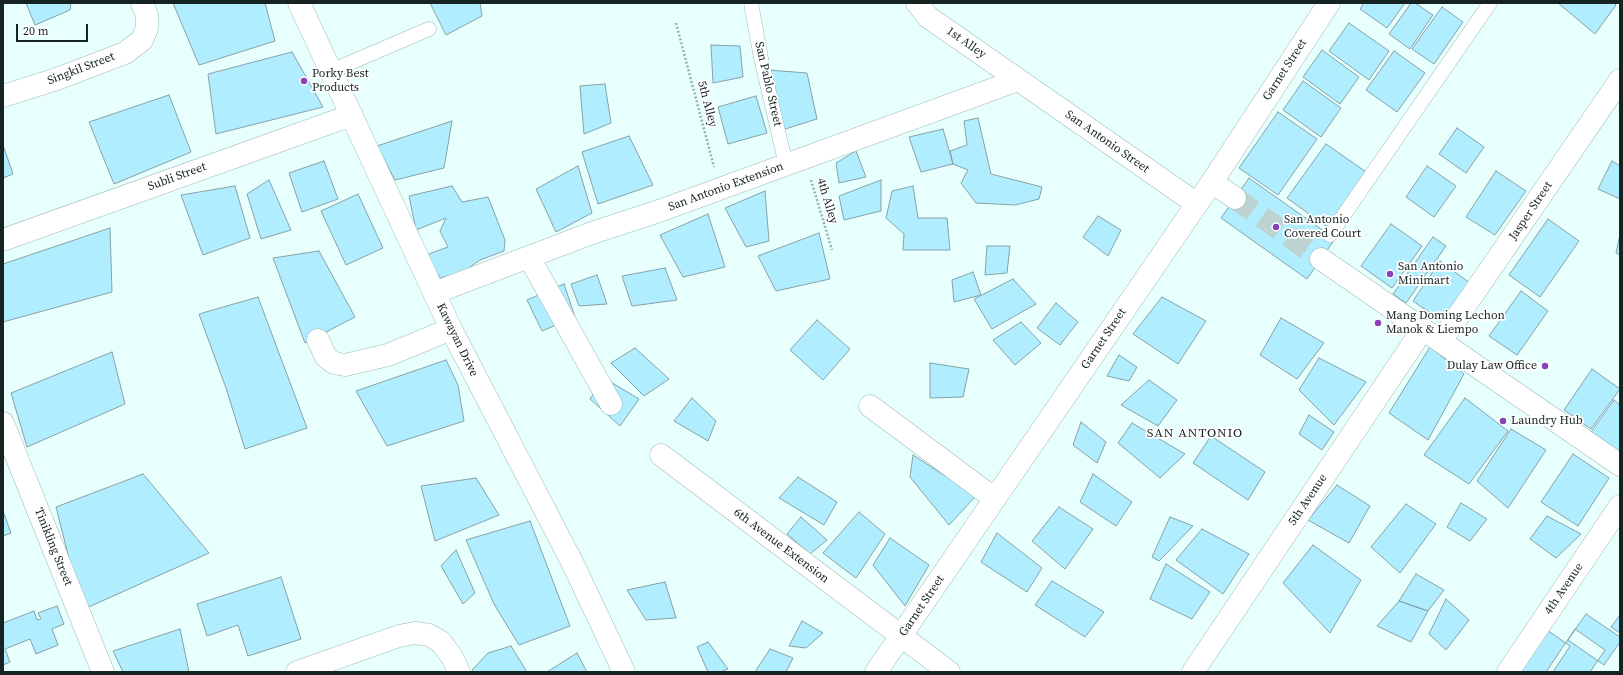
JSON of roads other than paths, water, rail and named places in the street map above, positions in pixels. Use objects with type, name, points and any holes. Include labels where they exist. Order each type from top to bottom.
[{"type":"street","name":"Singkil Street","points":[[3,96],[57,79],[125,53],[142,40],[147,28],[147,15],[142,3]]},
{"type":"street","name":"Kawayan Drive","points":[[299,3],[451,329],[574,566],[624,672]]},
{"type":"street","name":"1st Alley","points":[[917,3],[928,17],[1018,80]]},
{"type":"street","name":"Garnet Street","points":[[876,672],[1212,182],[1329,3]]},
{"type":"street","name":"San Antonio Extension","points":[[434,293],[592,233],[720,189],[1018,80]]},
{"type":"street","name":"San Antonio Street","points":[[1018,80],[1197,204]]},
{"type":"street","name":"Jasper Street","points":[[1441,341],[1620,80]]},
{"type":"street","name":"Subli Street","points":[[3,240],[352,115]]},
{"type":"street","points":[[1212,182],[1235,198]]},
{"type":"street","points":[[529,257],[611,404]]},
{"type":"street","points":[[1321,259],[1620,465]]},
{"type":"street","name":"5th Avenue","points":[[1193,672],[1423,328]]},
{"type":"street","points":[[318,340],[326,357],[334,363],[345,365],[388,355],[451,329]]},
{"type":"street","points":[[870,406],[995,499]]},
{"type":"street","name":"Tinikling Street","points":[[3,423],[103,672]]},
{"type":"street","name":"6th Avenue Extension","points":[[661,455],[949,672]]},
{"type":"street","name":"4th Avenue","points":[[1508,672],[1620,506]]},
{"type":"street","points":[[297,672],[399,636],[415,633],[429,635],[441,642],[452,657],[459,672]]},
{"type":"lane","name":"San Pablo Street","points":[[751,3],[761,58],[795,161]]},
{"type":"lane","points":[[1330,235],[1490,3]]},
{"type":"lane","points":[[331,71],[429,29]]},
{"type":"tunnel","points":[[1235,198],[1321,259]]},
{"type":"place","name":"Porky Best Products","points":[[304,81]]},
{"type":"place","name":"San Antonio Covered Court","points":[[1276,227]]},
{"type":"place","name":"San Antonio Minimart","points":[[1390,274]]},
{"type":"place","name":"Mang Doming Lechon Manok & Liempo","points":[[1378,323]]},
{"type":"place","name":"Dulay Law Office","points":[[1545,366]]},
{"type":"place","name":"Laundry Hub","points":[[1503,421]]},
{"type":"district","name":"SAN ANTONIO","points":[[1195,434]]}]
